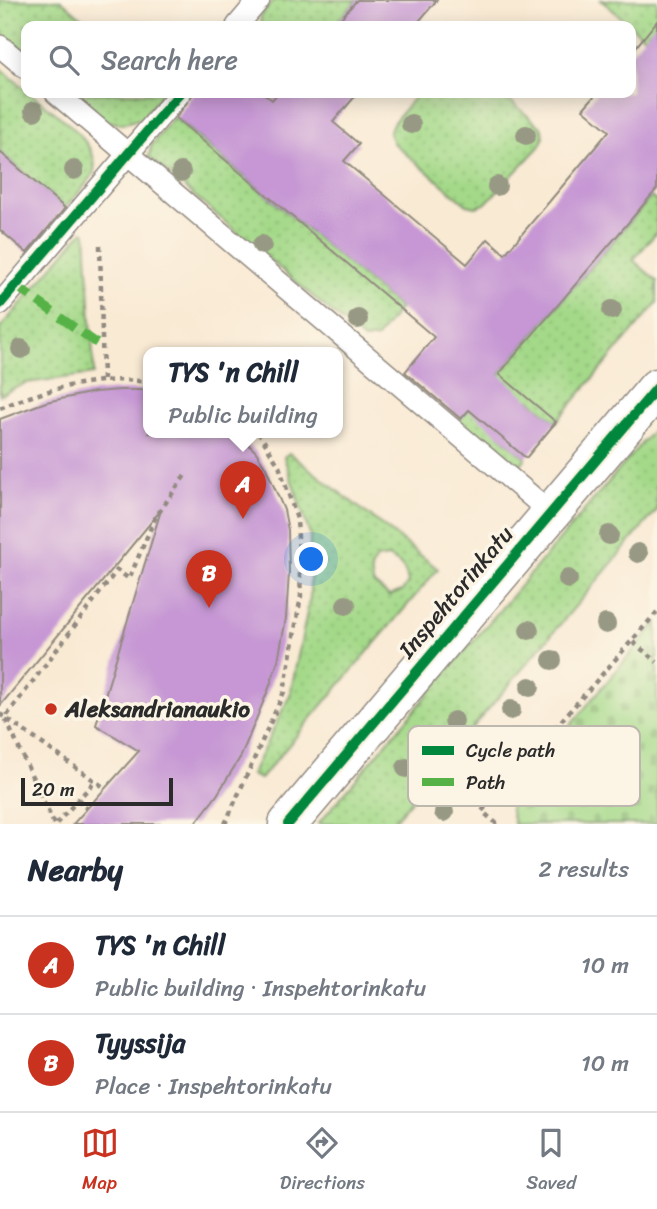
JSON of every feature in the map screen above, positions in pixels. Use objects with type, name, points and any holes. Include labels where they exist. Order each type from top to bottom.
[{"type":"street","name":"Inspehtorinkatu","points":[[288,824],[657,388]]},
{"type":"lane","points":[[241,21],[259,0]]},
{"type":"lane","points":[[0,46],[21,64]]},
{"type":"lane","points":[[62,98],[551,513]]},
{"type":"lane","points":[[0,304],[176,98]]},
{"type":"path","points":[[99,188],[103,381]]},
{"type":"path","points":[[0,408],[34,394],[103,381],[143,382]]},
{"type":"path","points":[[225,824],[284,692],[301,596],[297,519],[279,466],[262,438]]},
{"type":"path","points":[[2,716],[117,570],[129,579],[155,518],[186,474]]},
{"type":"path","points":[[558,726],[657,612]]},
{"type":"path","points":[[633,642],[657,662]]},
{"type":"path","points":[[2,716],[105,788]]},
{"type":"path","points":[[2,716],[55,824],[95,781]]},
{"type":"path","points":[[78,799],[87,809]]},
{"type":"path","points":[[486,806],[482,811],[497,824]]},
{"type":"green space","points":[[0,0],[61,0],[85,21],[21,21],[21,50],[0,32]]},
{"type":"green space","points":[[274,0],[357,0],[338,21],[260,21],[261,16]]},
{"type":"green space","points":[[601,0],[657,0],[657,48],[636,30],[636,21],[626,21]]},
{"type":"green space","points":[[0,68],[21,86],[21,98],[36,98],[73,128],[91,151],[95,163],[93,174],[65,208],[0,152]]},
{"type":"green space","points":[[79,98],[158,98],[143,118],[122,124],[106,121]]},
{"type":"green space","points":[[414,98],[507,98],[541,127],[544,137],[539,147],[485,204],[476,207],[467,205],[393,143],[389,133],[393,123]]},
{"type":"green space","points":[[174,117],[400,308],[377,338],[364,340],[149,157],[151,146]]},
{"type":"green space","points":[[651,197],[657,202],[657,232],[633,260],[657,281],[657,303],[556,422],[530,400],[499,435],[526,458],[514,472],[457,423]]},
{"type":"green space","points":[[83,231],[86,233],[94,374],[26,383],[0,395],[0,328]]},
{"type":"green space","points":[[657,425],[657,510],[474,726],[408,726],[408,804],[391,824],[318,824]]},
{"type":"green space","points":[[289,453],[438,569],[260,779],[251,775],[290,695],[310,598],[310,535],[284,457]],"holes":[[[388,557],[400,564],[408,583],[402,591],[389,596],[373,583],[371,569],[376,559]]]},
{"type":"green space","points":[[657,622],[657,824],[514,824],[510,806],[640,806],[640,726],[570,726]]},
{"type":"building","points":[[357,0],[437,0],[419,21],[338,21]]},
{"type":"building","points":[[657,21],[657,189],[499,374],[556,422],[526,458],[469,410],[461,419],[405,372],[434,337],[176,118],[190,98],[354,98],[333,122],[359,144],[344,161],[467,264],[488,239],[505,254],[609,131],[583,109],[593,98],[636,98],[636,47]]},
{"type":"building","points":[[0,152],[65,208],[27,253],[0,230]]},
{"type":"building","points":[[143,390],[143,438],[242,438],[256,452],[266,468],[284,510],[288,530],[289,573],[286,618],[278,661],[241,756],[195,824],[73,824],[139,751],[96,725],[161,510],[0,706],[0,419],[46,402],[95,392]]},
{"type":"marked path","points":[[16,286],[102,347]]},
{"type":"cycle path","points":[[0,304],[176,98]]},
{"type":"cycle path","points":[[288,824],[657,388]]},
{"type":"place","name":"TYS 'n Chill","points":[[243,519]]},
{"type":"place","name":"Tyyssija","points":[[209,608]]},
{"type":"place","name":"Aleksandrianaukio","points":[[51,709]]}]
